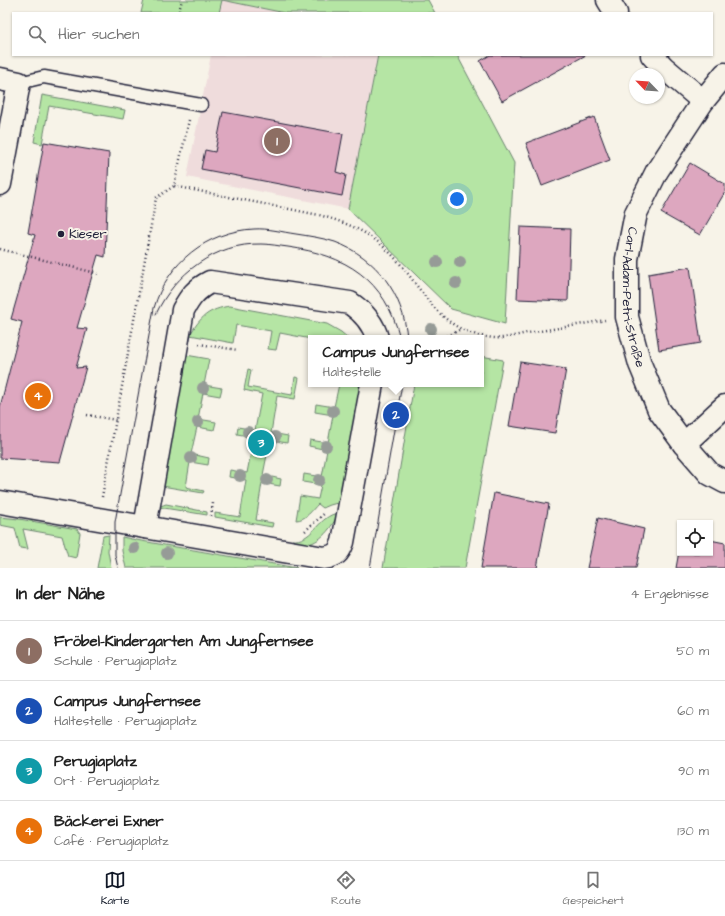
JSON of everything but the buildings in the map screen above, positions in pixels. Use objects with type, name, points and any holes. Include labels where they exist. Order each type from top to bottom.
[{"type":"street","points":[[608,0],[615,12]]},
{"type":"street","points":[[653,56],[663,67],[703,101]]},
{"type":"street","name":"Carl-Adam-Petri-Straße","points":[[725,74],[703,101],[657,171],[636,213],[627,259],[627,317],[640,364],[659,410],[684,444],[710,474],[725,482]]},
{"type":"street","points":[[0,184],[9,81]]},
{"type":"street","points":[[145,527],[184,310],[189,298],[195,291],[210,282],[350,303],[362,312],[371,322],[376,335]]},
{"type":"street","points":[[0,502],[324,558],[333,556],[340,551],[343,542],[371,387]]},
{"type":"street","points":[[684,444],[725,406]]},
{"type":"lane","points":[[9,81],[44,77],[197,105]]},
{"type":"path","points":[[179,11],[182,0]]},
{"type":"path","points":[[98,519],[156,198],[174,186],[197,105]]},
{"type":"path","points":[[174,186],[320,215],[353,226],[371,237],[395,258],[434,309],[448,321],[462,329],[479,335]]},
{"type":"path","points":[[0,249],[100,274]]},
{"type":"path","points":[[484,336],[496,338],[627,317]]},
{"type":"path","points":[[450,335],[462,329]]},
{"type":"path","points":[[87,415],[116,420]]},
{"type":"path","points":[[210,520],[213,503]]},
{"type":"shaded area","points":[[222,0],[280,12],[219,12]]},
{"type":"shaded area","points":[[211,56],[378,56],[348,209],[187,177]]},
{"type":"green space","points":[[144,0],[222,0],[219,12],[141,12]]},
{"type":"green space","points":[[222,0],[428,0],[434,12],[280,12]]},
{"type":"green space","points":[[378,56],[458,56],[514,163],[505,324],[451,309],[348,209]]},
{"type":"green space","points":[[42,95],[125,110],[123,119],[49,106],[42,144],[34,142]]},
{"type":"green space","points":[[230,306],[327,324],[344,335],[308,335],[308,338],[280,333],[276,350],[268,349],[271,331],[236,325],[233,343],[190,335],[198,323],[206,315],[223,307]]},
{"type":"green space","points":[[186,355],[209,359],[204,385],[222,388],[220,396],[203,393],[198,419],[216,422],[214,430],[197,427],[191,454],[209,458],[208,465],[190,462],[186,487],[204,491],[203,493],[162,486]]},
{"type":"green space","points":[[484,357],[503,360],[465,568],[383,568],[413,387],[484,387]]},
{"type":"green space","points":[[248,369],[251,370],[248,387],[292,395],[295,377],[299,378],[295,399],[277,396],[271,433],[288,436],[287,443],[270,440],[263,475],[281,479],[280,486],[262,483],[256,520],[273,523],[272,527],[215,517],[215,513],[240,517],[246,480],[229,477],[230,470],[247,473],[254,437],[237,434],[238,427],[255,430],[262,394],[244,390]]},
{"type":"green space","points":[[338,387],[361,387],[341,502],[323,508],[318,504],[306,517],[296,520],[300,496],[318,499],[321,485],[303,482],[304,474],[322,477],[327,450],[309,446],[310,440],[328,443],[333,415],[315,412],[316,404],[334,407]]},
{"type":"green space","points":[[166,504],[207,512],[207,515],[158,507]]},
{"type":"green space","points":[[334,514],[338,514],[333,524],[321,538],[310,544],[292,544],[292,540],[299,540],[309,534],[323,520]]},
{"type":"green space","points":[[0,517],[77,529],[80,533],[76,558],[68,556],[62,536],[23,529],[28,549],[20,548],[15,528],[0,525]]},
{"type":"green space","points":[[109,535],[108,551],[111,568],[97,568],[103,536]]},
{"type":"green space","points":[[122,537],[297,568],[126,568],[122,551]]},
{"type":"tram line","points":[[118,568],[115,555],[115,522],[154,308],[168,277],[191,252],[220,236],[237,231],[254,229],[275,230],[335,242],[363,257],[375,267],[385,279],[394,292],[400,307],[405,322],[407,335]]},
{"type":"tram line","points":[[156,314],[164,299],[174,286],[199,263],[228,249],[244,245],[268,244],[328,256],[360,273],[373,285],[384,300],[393,317],[399,335]]},
{"type":"tram line","points":[[370,568],[401,387]]},
{"type":"place","name":"Fröbel-Kindergarten Am Jungfernsee","points":[[277,141]]},
{"type":"place","name":"Kieser","points":[[61,234]]},
{"type":"place","name":"Bäckerei Exner","points":[[38,396]]},
{"type":"place","name":"Campus Jungfernsee","points":[[396,415]]},
{"type":"place","name":"Perugiaplatz","points":[[261,443]]}]
